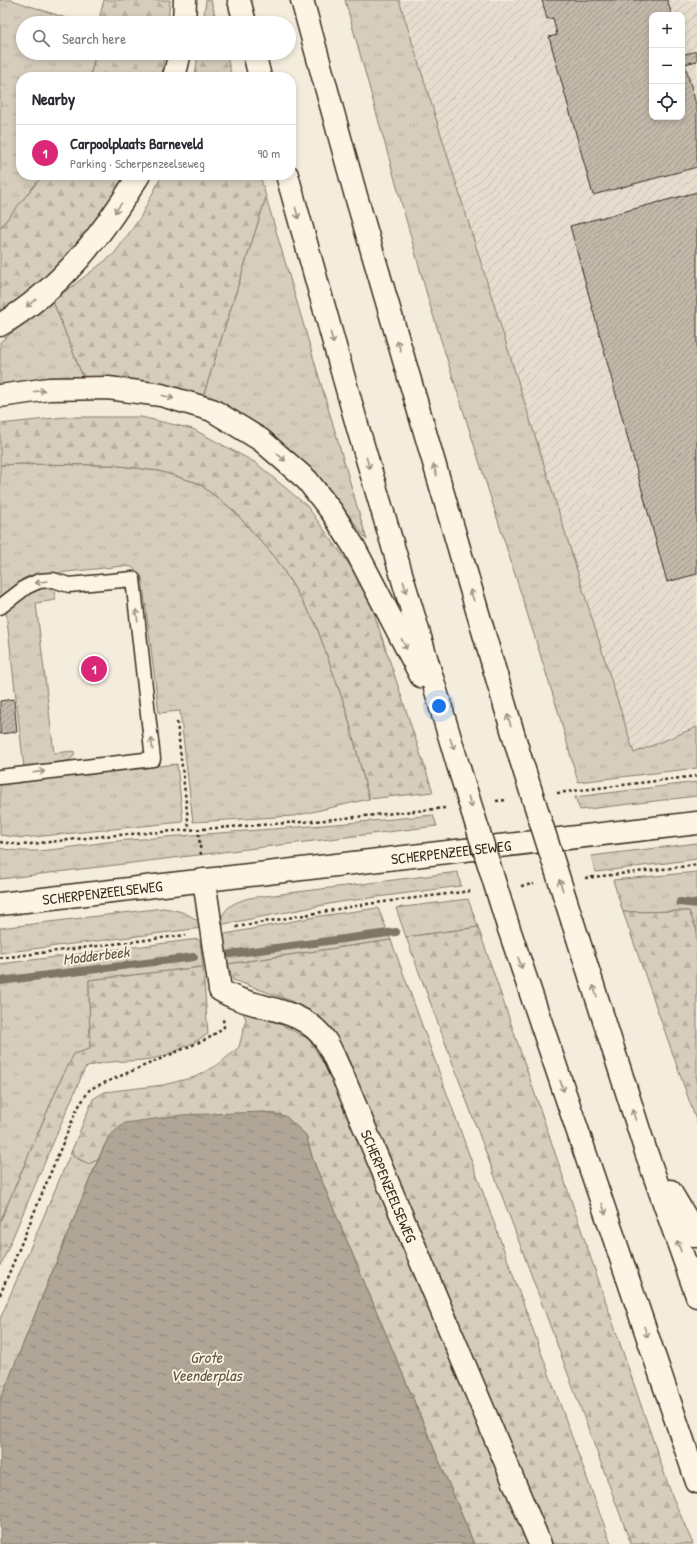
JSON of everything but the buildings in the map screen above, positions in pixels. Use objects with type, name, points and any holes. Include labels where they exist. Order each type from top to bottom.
[{"type":"main road","points":[[184,16],[185,0]]},
{"type":"main road","points":[[239,0],[244,16]]},
{"type":"main road","points":[[302,0],[360,211],[520,757],[646,1152],[697,1296]]},
{"type":"main road","points":[[175,72],[178,60]]},
{"type":"main road","points":[[256,60],[259,72]]},
{"type":"main road","points":[[0,324],[37,298],[74,263],[103,230],[136,180]]},
{"type":"main road","points":[[288,180],[357,424],[445,723],[508,926],[697,1482]]},
{"type":"main road","points":[[0,396],[49,389],[108,388],[161,395],[212,410],[261,440],[307,480],[332,512],[354,547],[445,723]]},
{"type":"main road","name":"SCHERPENZEELSEWEG","points":[[0,904],[697,822]]},
{"type":"main road","points":[[204,880],[220,990]]},
{"type":"main road","name":"SCHERPENZEELSEWEG","points":[[220,990],[246,1002],[272,1008],[303,1019],[325,1040],[342,1074],[540,1544]]},
{"type":"main road","points":[[646,1152],[697,1236]]},
{"type":"lane","points":[[0,607],[26,587],[39,581],[53,580],[69,585],[133,579],[153,759],[0,777]]},
{"type":"path","points":[[177,722],[190,829]]},
{"type":"path","points":[[554,794],[697,776]]},
{"type":"path","points":[[492,802],[515,799]]},
{"type":"path","points":[[0,842],[22,845],[190,829],[315,821],[452,807]]},
{"type":"path","points":[[578,879],[697,865]]},
{"type":"path","points":[[515,886],[539,884]]},
{"type":"path","points":[[0,958],[211,932],[367,904],[476,891]]},
{"type":"path","points":[[0,1295],[77,1109],[90,1089],[209,1038],[224,1027],[220,990]]},
{"type":"shaded area","points":[[397,0],[697,0],[697,727],[633,754]]},
{"type":"green space","points":[[0,0],[12,0],[60,16],[16,16],[16,60],[94,60],[91,72],[16,72],[16,180],[39,180],[0,228]]},
{"type":"green space","points":[[104,0],[170,0],[169,16],[100,16]]},
{"type":"green space","points":[[206,0],[211,0],[215,16],[204,16]]},
{"type":"green space","points":[[345,0],[399,0],[634,753],[697,727],[697,768],[578,782],[558,711],[429,302]]},
{"type":"green space","points":[[94,60],[163,60],[162,72],[91,72]]},
{"type":"green space","points":[[197,60],[228,60],[231,72],[196,72]]},
{"type":"green space","points":[[39,180],[122,180],[105,213],[54,273],[0,315],[0,228]]},
{"type":"green space","points":[[159,180],[261,180],[266,197],[201,403],[84,380],[53,301],[114,254],[140,218]]},
{"type":"green space","points":[[266,197],[367,540],[323,481],[266,434],[201,403]]},
{"type":"green space","points":[[53,301],[84,380],[0,388],[0,342]]},
{"type":"green space","points":[[65,417],[141,417],[193,429],[256,463],[307,506],[365,586],[433,792],[369,799],[346,709],[315,622],[276,558],[233,510],[198,483],[159,471],[112,465],[0,465],[0,424]]},
{"type":"green space","points":[[0,465],[112,465],[159,471],[198,483],[233,510],[276,558],[315,622],[346,709],[369,799],[294,816],[193,822],[180,711],[159,713],[142,577],[132,567],[123,566],[29,576],[21,580],[0,598]]},
{"type":"green space","points":[[46,588],[54,591],[56,600],[36,603],[54,753],[74,751],[74,756],[66,763],[24,768],[6,608],[32,589]]},
{"type":"green space","points":[[177,764],[183,822],[23,838],[0,835],[0,784]]},
{"type":"green space","points":[[697,782],[697,796],[580,810],[575,797]]},
{"type":"green space","points":[[433,815],[437,826],[0,879],[0,848],[42,851],[117,841],[315,826]]},
{"type":"green space","points":[[697,843],[697,859],[596,872],[591,856]]},
{"type":"green space","points":[[458,872],[461,886],[340,902],[219,925],[226,910],[233,904],[249,898]]},
{"type":"green space","points":[[697,872],[697,931],[689,911],[623,912],[613,880]]},
{"type":"green space","points":[[468,899],[478,927],[406,937],[396,908]]},
{"type":"green space","points":[[163,908],[179,911],[188,915],[197,920],[201,924],[202,928],[0,953],[0,928]]},
{"type":"green space","points":[[378,908],[391,940],[228,964],[224,963],[220,935],[320,916]]},
{"type":"green space","points":[[689,911],[697,931],[697,1123],[623,912]]},
{"type":"green space","points":[[478,927],[671,1493],[693,1544],[631,1544],[406,937]]},
{"type":"green space","points":[[198,939],[200,941],[203,967],[89,980],[90,1049],[62,1077],[0,1222],[0,964]]},
{"type":"green space","points":[[391,940],[611,1544],[550,1544],[333,1033],[318,1016],[289,1000],[233,980],[228,964]]},
{"type":"green space","points":[[203,967],[208,1034],[185,1047],[160,1057],[143,1060],[106,1062],[85,1068],[0,1267],[0,1222],[62,1077],[74,1054],[90,1049],[89,980]]},
{"type":"green space","points":[[243,1012],[270,1019],[309,1039],[334,1081],[529,1544],[474,1544],[313,1160],[306,1135],[285,1116],[264,1112],[109,1136],[98,1159],[89,1164],[73,1156],[72,1150],[93,1099],[104,1092],[163,1085],[195,1077],[219,1064],[239,1047],[246,1019]]},
{"type":"green space","points":[[72,1150],[73,1156],[88,1164],[98,1159],[0,1401],[0,1319]]},
{"type":"water","name":"Grote Veenderplas","points":[[264,1112],[285,1116],[306,1135],[313,1160],[474,1544],[0,1544],[0,1401],[94,1169],[109,1136],[125,1123],[182,1115]]},
{"type":"waterway","name":"Modderbeek","points":[[680,902],[697,904]]},
{"type":"waterway","name":"Modderbeek","points":[[230,954],[396,932]]},
{"type":"waterway","name":"Modderbeek","points":[[0,981],[194,957]]},
{"type":"place","name":"Carpoolplaats Barneveld","points":[[94,669]]}]
